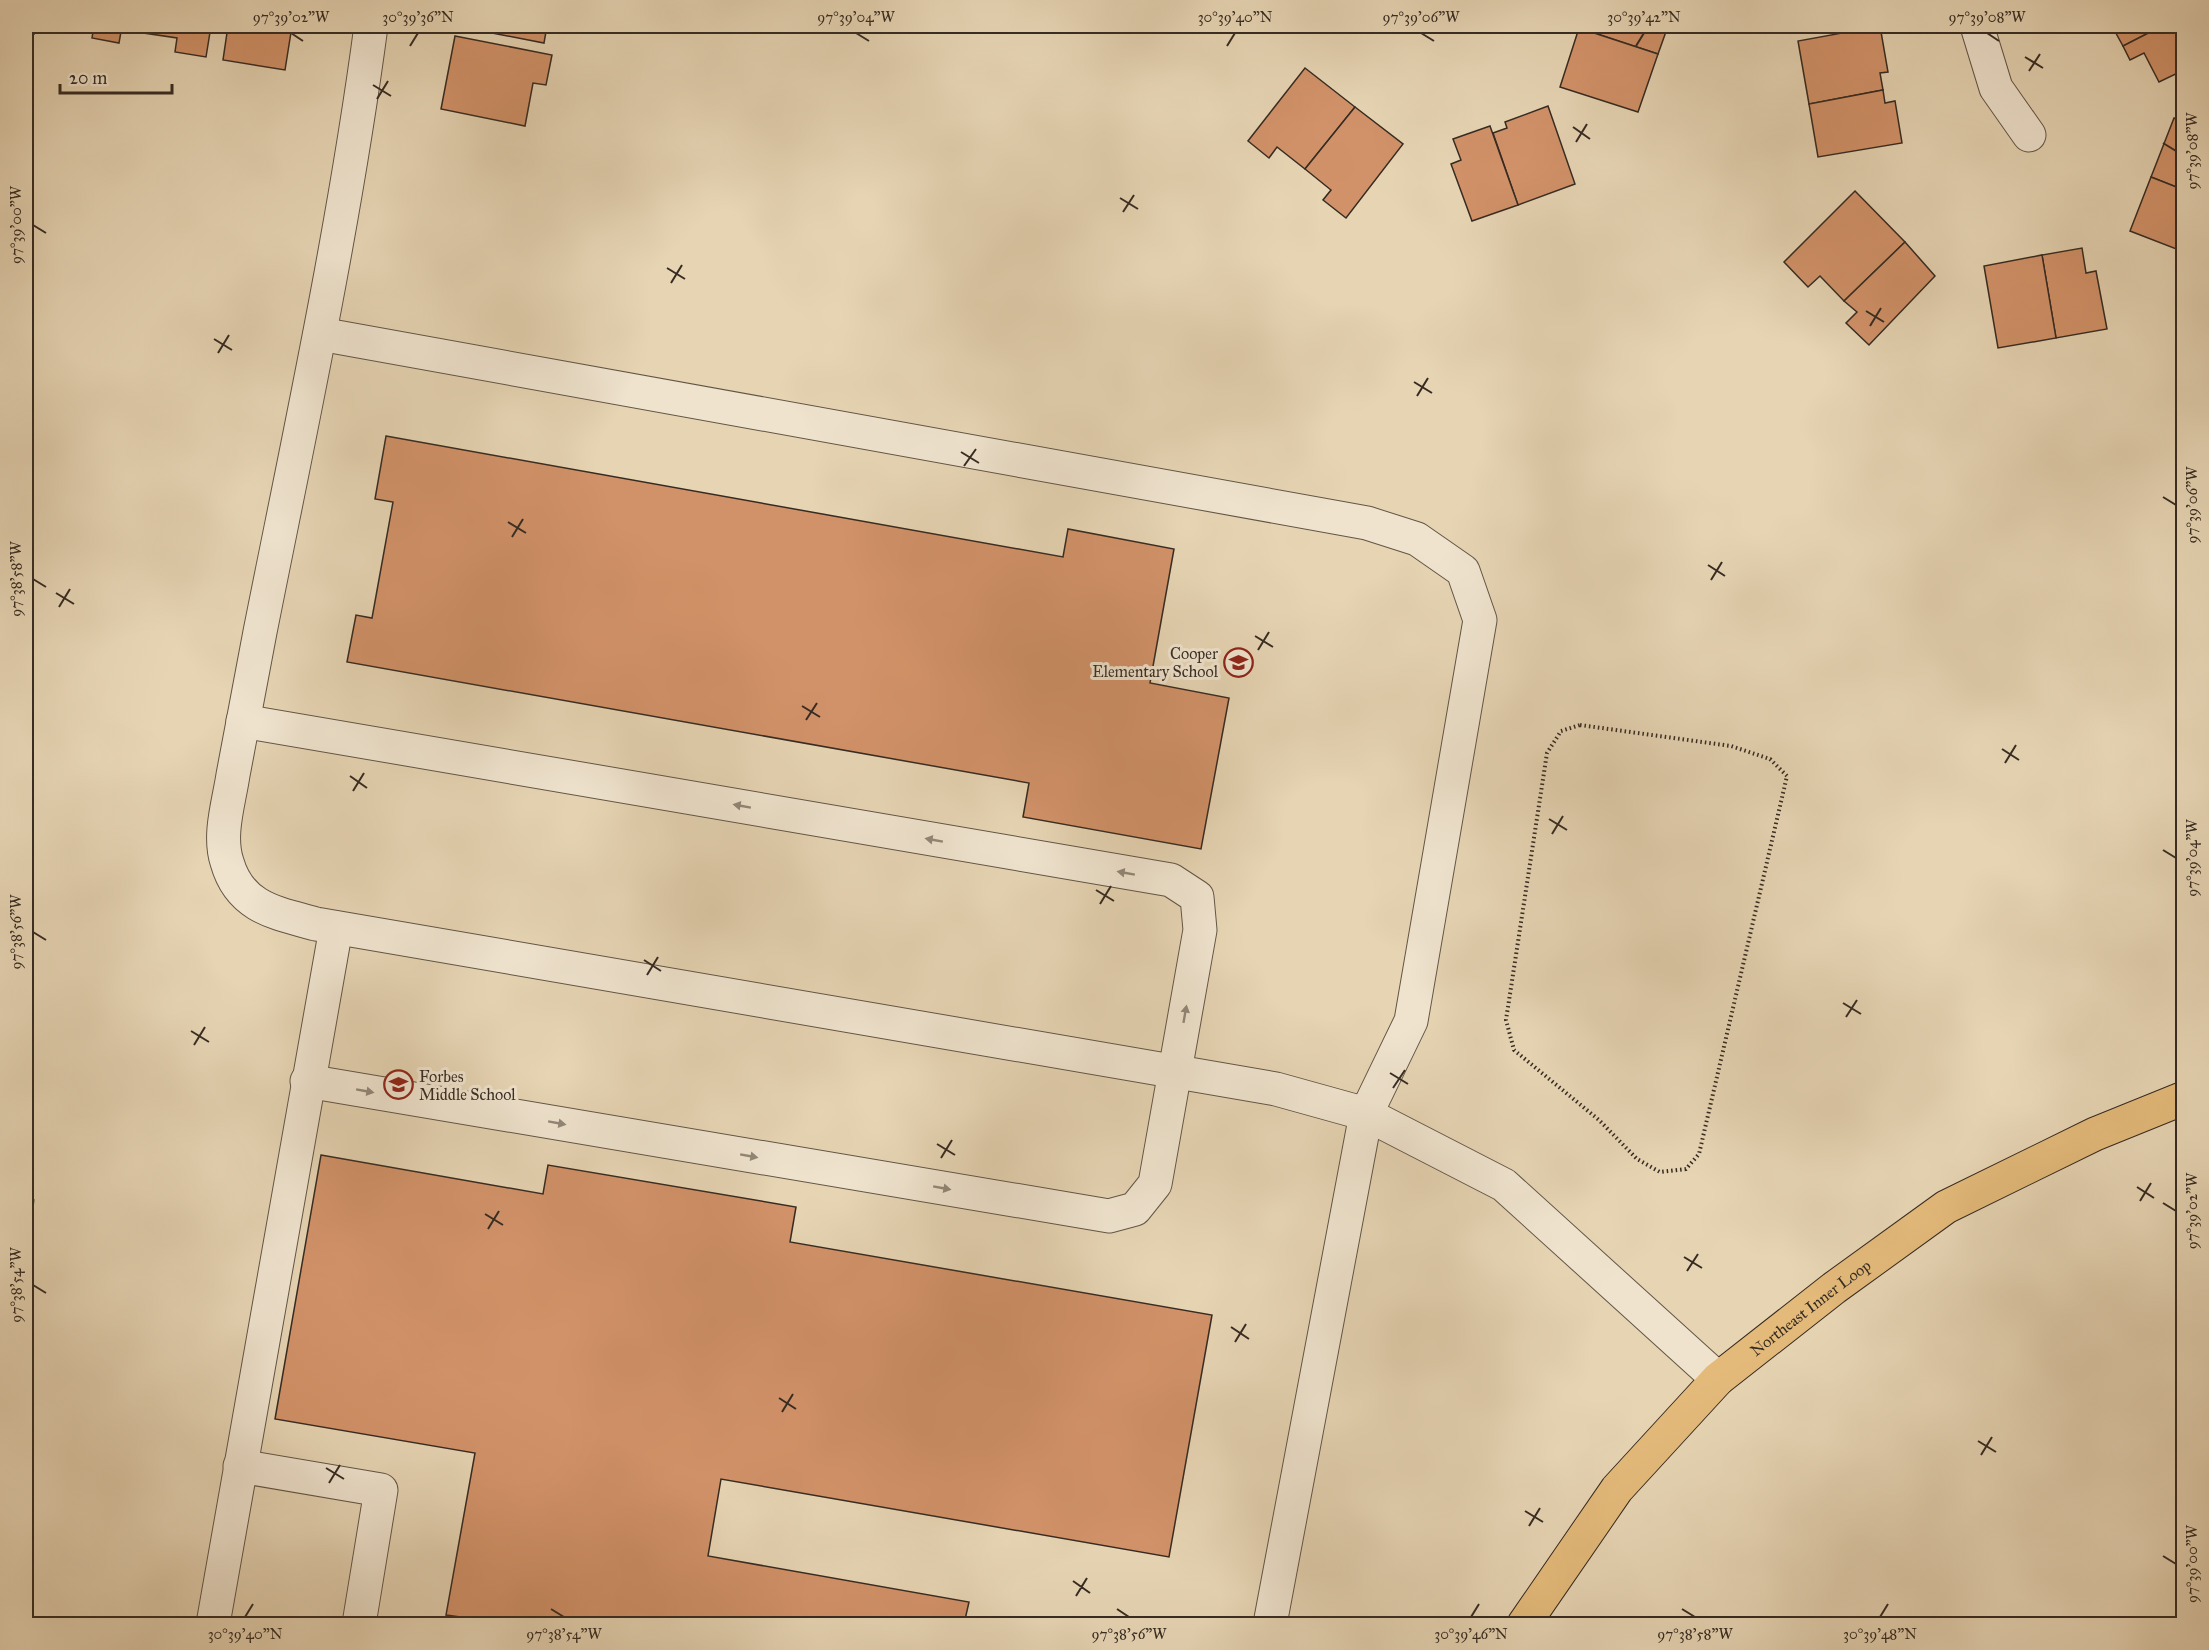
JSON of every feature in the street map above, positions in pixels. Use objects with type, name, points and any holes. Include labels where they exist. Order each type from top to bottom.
[{"type":"main road","name":"Northeast Inner Loop","points":[[1524,1624],[1617,1490],[1718,1379],[1834,1288],[1946,1207],[2095,1134],[2184,1098]]},
{"type":"street","points":[[371,26],[358,122],[320,334],[243,721],[224,831],[226,861],[239,888],[264,910],[336,928],[1276,1089],[1366,1114],[1504,1185],[1718,1379]]},
{"type":"street","points":[[1977,26],[1996,88],[2029,135]]},
{"type":"street","points":[[320,334],[1367,523],[1417,539],[1463,571],[1480,620],[1411,1021],[1366,1114],[1270,1624]]},
{"type":"street","points":[[243,721],[1171,880],[1197,897],[1200,930],[1155,1184],[1135,1209],[1109,1216],[307,1082]]},
{"type":"street","points":[[213,1624],[336,928]]},
{"type":"street","points":[[240,1466],[381,1490],[359,1624]]},
{"type":"path","points":[[1580,725],[1731,746],[1770,759],[1787,776],[1783,797],[1699,1154],[1686,1170],[1660,1172],[1637,1159],[1599,1120],[1514,1050],[1508,1030],[1506,1020],[1547,753],[1561,731],[1580,725]]},
{"type":"green space","points":[[26,1199],[34,1200],[26,1252]]},
{"type":"building","points":[[26,26],[35,26],[34,34],[26,32]]},
{"type":"building","points":[[59,26],[86,26],[85,30]]},
{"type":"building","points":[[94,26],[122,26],[119,43],[92,38]]},
{"type":"building","points":[[138,26],[211,26],[206,57],[175,52],[177,38],[137,32]]},
{"type":"building","points":[[228,26],[292,26],[285,70],[223,60]]},
{"type":"building","points":[[456,26],[547,26],[544,43]]},
{"type":"building","points":[[1282,26],[1306,26],[1305,31]]},
{"type":"building","points":[[1580,26],[1668,26],[1658,54],[1579,28]]},
{"type":"building","points":[[1880,26],[1888,72],[1880,73],[1883,90],[1809,104],[1798,41]]},
{"type":"building","points":[[2112,26],[2162,26],[2123,46]]},
{"type":"building","points":[[2162,26],[2184,26],[2184,70],[2159,82],[2144,53],[2130,60],[2123,46]]},
{"type":"building","points":[[1579,28],[1658,54],[1638,112],[1560,87]]},
{"type":"building","points":[[455,36],[552,55],[546,85],[533,83],[525,126],[441,109]]},
{"type":"building","points":[[1305,68],[1355,107],[1305,169],[1277,147],[1269,158],[1248,141]]},
{"type":"building","points":[[1883,90],[1885,103],[1895,101],[1902,143],[1818,157],[1809,104]]},
{"type":"building","points":[[1548,106],[1575,184],[1518,205],[1493,133],[1507,128],[1505,122]]},
{"type":"building","points":[[1355,107],[1403,144],[1346,218],[1323,200],[1331,190],[1305,169]]},
{"type":"building","points":[[2174,118],[2184,122],[2184,190],[2151,177]]},
{"type":"building","points":[[1490,126],[1518,205],[1472,221],[1451,164],[1461,160],[1453,139]]},
{"type":"building","points":[[2151,177],[2184,190],[2184,252],[2130,231]]},
{"type":"building","points":[[1855,191],[1905,242],[1844,301],[1820,276],[1808,287],[1784,262]]},
{"type":"building","points":[[1905,242],[1935,276],[1869,345],[1846,323],[1857,312],[1844,301]]},
{"type":"building","points":[[2082,248],[2086,273],[2096,271],[2107,329],[2056,338],[2042,255]]},
{"type":"building","points":[[2042,255],[2056,338],[1998,348],[1984,266]]},
{"type":"building","points":[[386,436],[1063,557],[1068,529],[1174,549],[1150,683],[1229,698],[1201,849],[1023,817],[1029,783],[347,662],[356,615],[372,618],[393,502],[375,499]]},
{"type":"building","points":[[321,1155],[543,1194],[548,1165],[796,1207],[790,1242],[1212,1315],[1169,1557],[721,1479],[708,1556],[969,1602],[964,1624],[466,1624],[467,1618],[446,1615],[475,1453],[275,1419]]},
{"type":"place","name":"Cooper Elementary School","points":[[1239,662]]},
{"type":"place","name":"Forbes Middle School","points":[[398,1085]]}]
